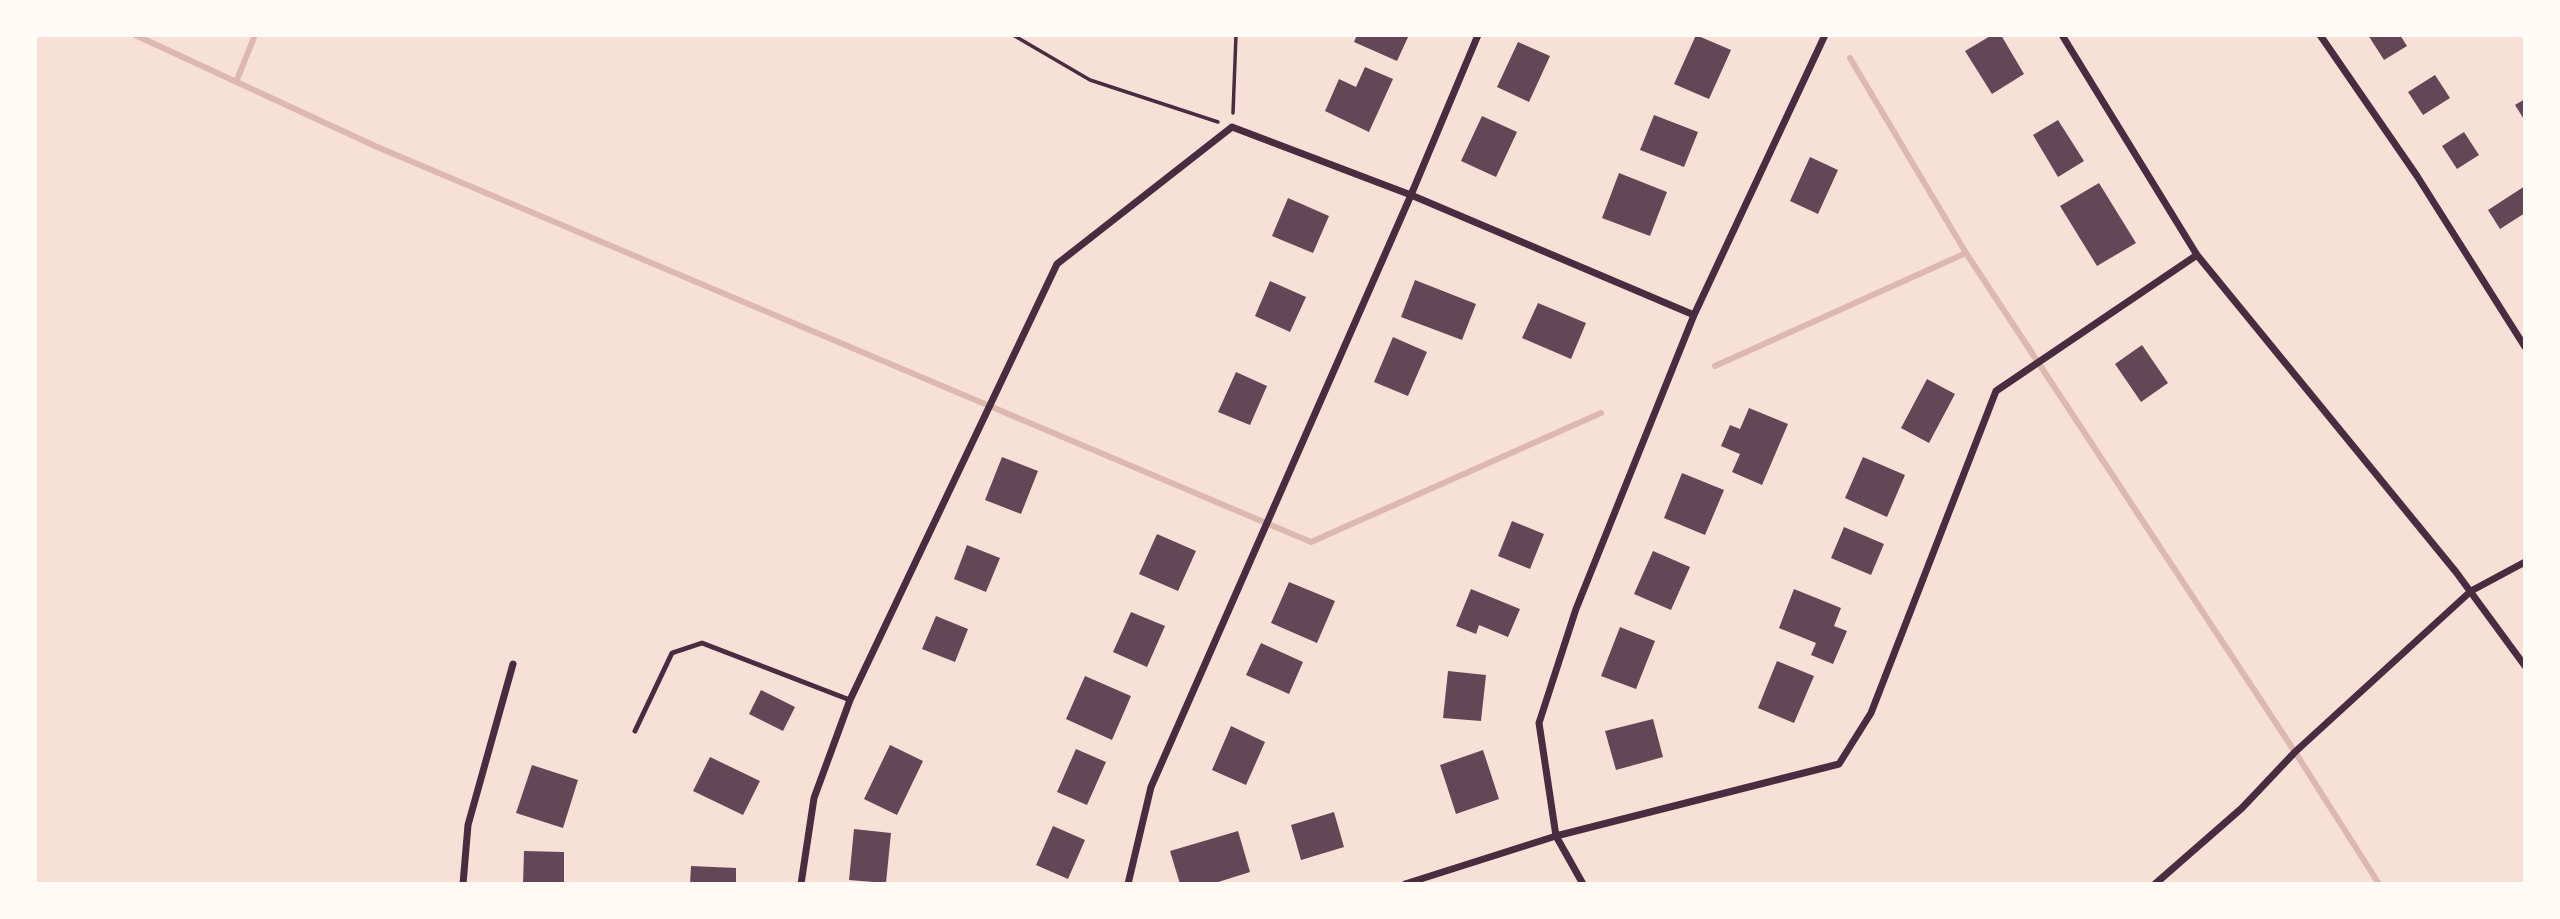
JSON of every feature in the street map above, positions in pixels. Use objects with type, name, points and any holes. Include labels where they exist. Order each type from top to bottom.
[{"type":"street","points":[[1128,884],[1151,787],[1272,506],[1411,195],[1478,35]]},
{"type":"street","points":[[1583,884],[1556,836],[1539,723],[1576,609],[1694,314],[1825,35]]},
{"type":"street","points":[[2062,35],[2197,256],[2471,591],[2525,666]]},
{"type":"street","points":[[2320,35],[2417,176],[2525,347]]},
{"type":"street","points":[[801,884],[814,798],[850,701],[1057,264],[1232,127],[1411,195],[1694,314]]},
{"type":"street","points":[[1405,884],[1556,836],[1839,764],[1871,713],[1996,391],[2197,256]]},
{"type":"street","points":[[2155,884],[2242,808],[2295,752],[2471,591],[2525,562]]},
{"type":"street","points":[[463,884],[468,825],[513,664]]},
{"type":"lane","points":[[635,731],[672,653],[702,643],[850,701]]},
{"type":"path","points":[[1013,35],[1090,80],[1232,127],[1237,35]]},
{"type":"building","points":[[1357,35],[1409,35],[1397,61],[1354,42]]},
{"type":"building","points":[[1696,35],[1731,50],[1709,99],[1674,84]]},
{"type":"building","points":[[1992,35],[2001,35],[2024,74],[1992,94],[1965,51]]},
{"type":"building","points":[[2368,35],[2400,35],[2407,46],[2384,60]]},
{"type":"building","points":[[1518,42],[1550,56],[1529,102],[1497,87]]},
{"type":"building","points":[[1365,67],[1393,79],[1369,132],[1325,111],[1339,79],[1356,87]]},
{"type":"building","points":[[2435,75],[2450,98],[2423,115],[2408,92]]},
{"type":"building","points":[[2525,99],[2525,121],[2515,105]]},
{"type":"building","points":[[1654,115],[1698,132],[1684,167],[1640,150]]},
{"type":"building","points":[[1482,116],[1517,132],[1496,177],[1461,161]]},
{"type":"building","points":[[2058,120],[2084,161],[2058,177],[2033,135]]},
{"type":"building","points":[[2464,132],[2479,155],[2457,169],[2442,146]]},
{"type":"building","points":[[1810,157],[1838,170],[1818,214],[1790,201]]},
{"type":"building","points":[[1619,173],[1667,192],[1650,236],[1602,218]]},
{"type":"building","points":[[2099,183],[2136,243],[2097,266],[2060,206]]},
{"type":"building","points":[[2525,186],[2525,213],[2500,229],[2488,210]]},
{"type":"building","points":[[1288,198],[1329,216],[1313,253],[1272,236]]},
{"type":"building","points":[[1415,280],[1476,304],[1462,340],[1401,317]]},
{"type":"building","points":[[1270,281],[1306,297],[1290,332],[1255,316]]},
{"type":"building","points":[[1538,303],[1586,323],[1571,359],[1522,338]]},
{"type":"building","points":[[1393,337],[1427,352],[1408,396],[1374,382]]},
{"type":"building","points":[[2142,345],[2168,383],[2141,402],[2115,364]]},
{"type":"building","points":[[1236,372],[1267,386],[1250,425],[1218,412]]},
{"type":"building","points":[[1927,379],[1955,394],[1929,443],[1901,428]]},
{"type":"building","points":[[1749,408],[1788,424],[1762,485],[1732,472],[1740,454],[1721,446],[1730,425],[1740,429]]},
{"type":"building","points":[[1002,457],[1038,471],[1021,514],[985,500]]},
{"type":"building","points":[[1863,457],[1905,475],[1887,517],[1845,498]]},
{"type":"building","points":[[1682,473],[1724,490],[1705,535],[1664,518]]},
{"type":"building","points":[[1512,521],[1544,534],[1530,569],[1498,556]]},
{"type":"building","points":[[1844,527],[1884,544],[1871,575],[1831,558]]},
{"type":"building","points":[[1157,534],[1196,551],[1178,591],[1139,574]]},
{"type":"building","points":[[967,545],[1000,558],[986,592],[954,579]]},
{"type":"building","points":[[1653,551],[1690,567],[1671,610],[1634,594]]},
{"type":"building","points":[[1289,582],[1335,601],[1317,643],[1271,623]]},
{"type":"building","points":[[1471,589],[1520,609],[1508,637],[1479,625],[1476,634],[1456,626]]},
{"type":"building","points":[[1794,589],[1841,608],[1834,626],[1847,631],[1833,664],[1811,655],[1816,643],[1779,628]]},
{"type":"building","points":[[1131,612],[1165,626],[1147,667],[1113,652]]},
{"type":"building","points":[[936,616],[968,629],[955,662],[922,649]]},
{"type":"building","points":[[1620,627],[1655,641],[1636,689],[1601,676]]},
{"type":"building","points":[[1261,643],[1303,662],[1289,694],[1246,675]]},
{"type":"building","points":[[1777,661],[1814,676],[1794,723],[1758,708]]},
{"type":"building","points":[[1448,671],[1486,675],[1481,721],[1443,718]]},
{"type":"building","points":[[1085,676],[1131,696],[1112,740],[1066,719]]},
{"type":"building","points":[[761,690],[795,707],[783,731],[749,714]]},
{"type":"building","points":[[1653,719],[1663,757],[1616,770],[1605,731]]},
{"type":"building","points":[[1231,726],[1265,742],[1246,785],[1212,770]]},
{"type":"building","points":[[890,745],[923,761],[897,815],[864,799]]},
{"type":"building","points":[[1076,749],[1106,762],[1087,805],[1057,792]]},
{"type":"building","points":[[1483,750],[1499,799],[1456,814],[1440,765]]},
{"type":"building","points":[[710,757],[760,781],[743,815],[693,791]]},
{"type":"building","points":[[532,765],[578,780],[563,828],[516,813]]},
{"type":"building","points":[[1334,812],[1344,847],[1301,860],[1291,825]]},
{"type":"building","points":[[1053,826],[1085,840],[1068,879],[1036,865]]},
{"type":"building","points":[[854,829],[891,833],[886,883],[849,880]]},
{"type":"building","points":[[1238,831],[1250,872],[1212,884],[1180,884],[1170,851]]},
{"type":"building","points":[[524,851],[564,852],[564,884],[523,884]]},
{"type":"building","points":[[691,866],[736,868],[736,884],[690,884]]},
{"type":"waterway","points":[[135,35],[375,146],[1311,542],[1601,413]]},
{"type":"waterway","points":[[236,82],[255,35]]},
{"type":"waterway","points":[[1850,58],[1966,253],[2379,884]]},
{"type":"waterway","points":[[1715,366],[1966,253]]}]
